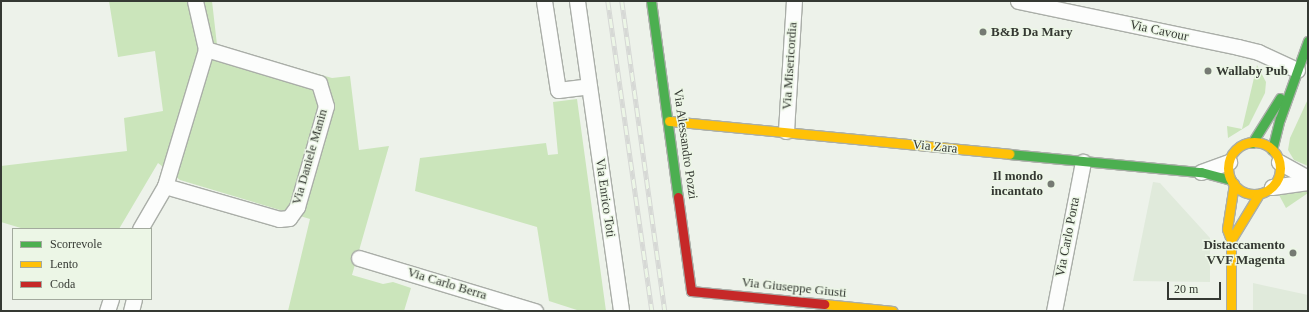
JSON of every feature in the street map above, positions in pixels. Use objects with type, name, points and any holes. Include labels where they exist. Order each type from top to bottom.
[{"type":"street","points":[[152,228],[206,49],[195,1]]},
{"type":"street","points":[[544,1],[558,90],[589,86]]},
{"type":"street","name":"Via Enrico Toti","points":[[577,1],[621,311]]},
{"type":"street","name":"Via Alessandro Pozzi","points":[[651,1],[669,120],[691,291]]},
{"type":"street","name":"Via Misericordia","points":[[786,132],[794,1]]},
{"type":"street","name":"Via Cavour","points":[[1020,1],[1258,52],[1297,70]]},
{"type":"street","points":[[1231,240],[1265,190],[1279,176],[1276,156],[1297,70],[1308,41]]},
{"type":"street","name":"Via Daniele Manin","points":[[163,189],[279,219],[290,218],[297,207],[326,106],[319,83],[206,49]]},
{"type":"street","points":[[1252,143],[1297,70]]},
{"type":"street","name":"Via Zara","points":[[669,120],[1083,162],[1202,172],[1232,182]]},
{"type":"street","points":[[1231,311],[1231,240],[1228,229],[1232,182],[1229,162],[1239,148],[1252,143],[1261,144],[1308,178]]},
{"type":"street","name":"Via Carlo Porta","points":[[1054,311],[1083,162]]},
{"type":"street","name":"Via Zara","points":[[1202,172],[1229,162]]},
{"type":"street","points":[[1232,182],[1244,192],[1265,190],[1308,182]]},
{"type":"street","points":[[141,228],[163,189]]},
{"type":"street","name":"Via Carlo Berra","points":[[360,258],[535,311]]},
{"type":"street","name":"Via Giuseppe Giusti","points":[[691,291],[893,311]]},
{"type":"street","points":[[108,311],[111,300]]},
{"type":"street","points":[[131,311],[134,300]]},
{"type":"shaded area","points":[[1153,182],[1160,183],[1210,238],[1210,282],[1133,281]]},
{"type":"shaded area","points":[[1253,283],[1308,295],[1308,311],[1253,311]]},
{"type":"green space","points":[[109,1],[212,1],[217,45],[332,78],[350,76],[359,150],[389,146],[352,275],[383,284],[393,282],[411,288],[404,311],[288,311],[310,219],[180,180],[158,163],[120,228],[21,228],[1,222],[1,166],[127,151],[124,118],[163,111],[155,51],[118,57]]},
{"type":"green space","points":[[1257,65],[1266,82],[1265,93],[1249,125],[1228,138],[1227,126],[1242,129]]},
{"type":"green space","points":[[577,99],[606,311],[580,311],[549,301],[537,227],[415,191],[420,158],[546,143],[548,155],[558,154],[553,102]]},
{"type":"green space","points":[[1308,99],[1308,166],[1294,160],[1288,150],[1290,138]]},
{"type":"green space","points":[[1308,190],[1308,193],[1286,208],[1279,195]]},
{"type":"railway","points":[[608,1],[652,311]]},
{"type":"railway","points":[[622,1],[665,311]]},
{"type":"traffic: fast","points":[[651,1],[678,197]]},
{"type":"traffic: fast","points":[[1272,150],[1280,119],[1308,41]]},
{"type":"traffic: fast","points":[[1252,143],[1280,98]]},
{"type":"traffic: fast","points":[[1009,154],[1201,172],[1231,180]]},
{"type":"traffic: slow","points":[[669,121],[1009,154]]},
{"type":"traffic: slow","points":[[1254,142],[1264,144],[1272,150],[1278,158],[1280,168],[1278,178],[1272,186],[1264,192],[1254,194],[1244,192],[1236,186],[1230,178],[1228,168],[1230,158],[1236,150],[1244,144],[1254,142]]},
{"type":"traffic: slow","points":[[1231,311],[1231,240],[1227,229],[1234,184]]},
{"type":"traffic: slow","points":[[1231,240],[1259,194]]},
{"type":"traffic: slow","points":[[824,304],[893,311]]},
{"type":"traffic: jam","points":[[678,197],[691,291],[824,304]]},
{"type":"place","name":"B&B Da Mary","points":[[983,32]]},
{"type":"place","name":"Wallaby Pub","points":[[1208,71]]},
{"type":"place","name":"Il mondo incantato","points":[[1051,184]]},
{"type":"place","name":"Distaccamento VVF Magenta","points":[[1293,253]]}]
